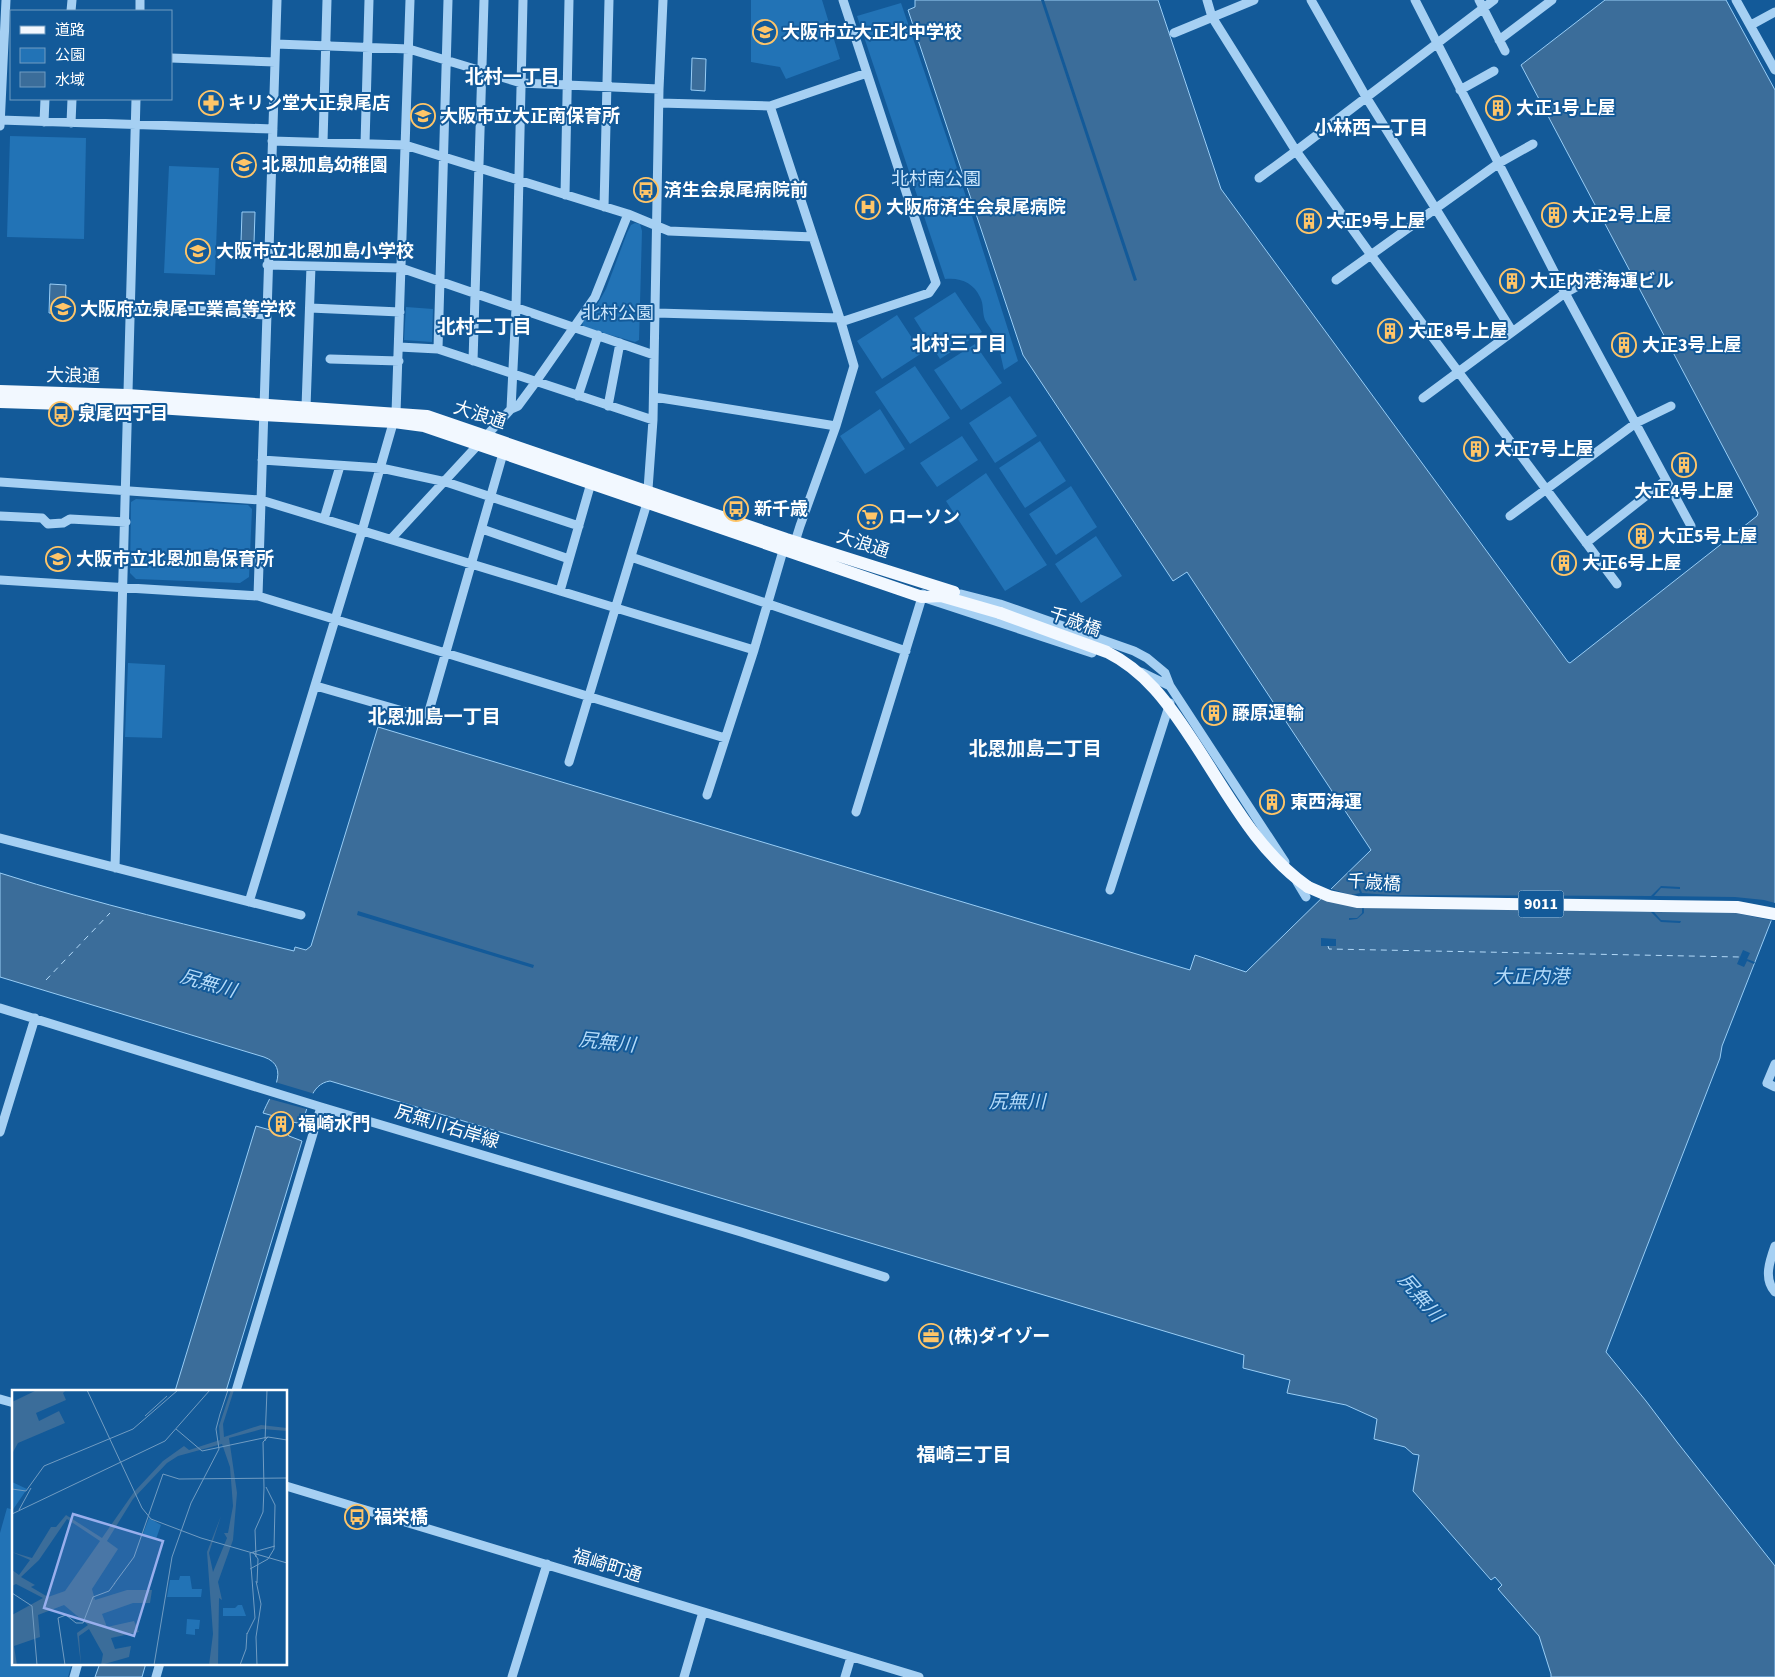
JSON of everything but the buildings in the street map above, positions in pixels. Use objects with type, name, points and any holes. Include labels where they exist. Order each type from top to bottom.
[{"type":"main road","name":"大浪通","points":[[0,391],[263,410],[395,417]]},
{"type":"main road","name":"大浪通","points":[[0,402],[127,400]]},
{"type":"main road","name":"大浪通","points":[[263,410],[306,407],[395,417],[483,440],[790,545],[961,594],[979,607]]},
{"type":"main road","name":"大浪通","points":[[505,448],[591,483],[648,497]]},
{"type":"main road","name":"大浪通","points":[[790,545],[922,597],[941,596],[979,607]]},
{"type":"main road","name":"千歳橋","points":[[979,607],[1107,652],[1133,667],[1155,688],[1177,716],[1260,843],[1297,879],[1308,887],[1329,896],[1356,902],[1737,906],[1775,914]]},
{"type":"street","points":[[0,126],[8,15],[6,0]]},
{"type":"street","points":[[258,596],[277,0]]},
{"type":"street","points":[[323,142],[327,0]]},
{"type":"street","points":[[365,144],[369,0]]},
{"type":"street","points":[[250,902],[336,620],[395,417],[399,361],[400,268],[410,0]]},
{"type":"street","points":[[438,350],[448,0]]},
{"type":"street","points":[[473,361],[484,0]]},
{"type":"street","points":[[511,409],[516,308],[524,0]]},
{"type":"street","points":[[565,195],[569,0]]},
{"type":"street","points":[[604,207],[609,0]]},
{"type":"street","points":[[568,762],[648,497],[654,397],[659,89],[663,0]]},
{"type":"street","points":[[656,313],[840,320],[929,293],[936,284],[843,0]]},
{"type":"street","points":[[1207,0],[1212,17],[1296,151],[1371,255],[1617,584]]},
{"type":"street","points":[[1174,33],[1254,0]]},
{"type":"street","points":[[1311,0],[1366,98],[1512,331]]},
{"type":"street","points":[[1415,0],[1566,294],[1690,526]]},
{"type":"street","points":[[1479,0],[1505,51]]},
{"type":"street","points":[[1259,178],[1494,0]]},
{"type":"street","points":[[1499,40],[1552,0]]},
{"type":"street","points":[[1736,0],[1775,70]]},
{"type":"street","points":[[1750,25],[1775,12]]},
{"type":"street","points":[[276,44],[409,49],[521,83],[659,89]]},
{"type":"street","points":[[172,58],[275,62]]},
{"type":"street","points":[[1460,90],[1494,72]]},
{"type":"street","points":[[659,103],[770,106],[867,73]]},
{"type":"street","points":[[44,122],[45,100]]},
{"type":"street","points":[[71,123],[72,100]]},
{"type":"street","points":[[115,868],[126,522],[127,400],[136,100]]},
{"type":"street","points":[[707,796],[768,604],[836,426],[854,366],[770,106]]},
{"type":"street","points":[[0,120],[273,129]]},
{"type":"street","points":[[272,141],[406,145],[480,170],[628,214],[669,231],[813,237]]},
{"type":"street","points":[[1336,280],[1499,163],[1533,144]]},
{"type":"street","points":[[391,539],[446,482],[511,409],[518,406],[535,383],[595,297],[628,214]]},
{"type":"street","points":[[268,265],[400,268],[654,355]]},
{"type":"street","points":[[306,407],[311,266]]},
{"type":"street","points":[[1423,398],[1512,331],[1566,294],[1600,274]]},
{"type":"street","points":[[130,306],[266,315]]},
{"type":"street","points":[[310,308],[400,312]]},
{"type":"street","points":[[578,396],[598,335]]},
{"type":"street","points":[[608,406],[620,343]]},
{"type":"street","points":[[399,347],[438,350],[653,420]]},
{"type":"street","points":[[330,359],[399,361]]},
{"type":"street","points":[[654,397],[836,426]]},
{"type":"street","points":[[1510,516],[1636,423],[1671,406]]},
{"type":"street","points":[[316,686],[427,718],[444,652],[505,448]]},
{"type":"street","points":[[262,460],[381,468],[446,482],[579,526]]},
{"type":"street","points":[[324,519],[340,466]]},
{"type":"street","points":[[1586,543],[1666,480]]},
{"type":"street","points":[[0,482],[261,500],[754,650]]},
{"type":"street","points":[[560,591],[591,483]]},
{"type":"street","points":[[0,516],[42,518],[48,524],[63,524],[70,519],[126,522]]},
{"type":"street","points":[[482,529],[569,559]]},
{"type":"street","points":[[631,557],[906,652]]},
{"type":"street","points":[[0,580],[258,596],[725,738]]},
{"type":"street","points":[[856,812],[927,584]]},
{"type":"street","points":[[961,594],[1000,604],[1134,650],[1165,673],[1172,688],[1306,897]]},
{"type":"street","points":[[922,597],[1122,662],[1172,688]]},
{"type":"street","points":[[1122,662],[1134,650]]},
{"type":"street","points":[[1110,890],[1172,688]]},
{"type":"street","points":[[0,838],[300,915]]},
{"type":"street","name":"尻無川右岸線","points":[[0,1008],[885,1277]]},
{"type":"street","points":[[0,1132],[34,1018]]},
{"type":"street","points":[[1775,1064],[1767,1083],[1775,1087]]},
{"type":"street","points":[[236,1390],[318,1105]]},
{"type":"street","points":[[1775,1246],[1771,1256],[1768,1277],[1770,1286],[1775,1292]]},
{"type":"street","name":"福崎町通","points":[[288,1487],[918,1677]]},
{"type":"street","points":[[512,1677],[547,1564]]},
{"type":"street","points":[[684,1677],[703,1612]]},
{"type":"street","points":[[845,1677],[851,1657]]},
{"type":"street","points":[[74,1677],[78,1664]]},
{"type":"street","points":[[156,1677],[160,1664]]},
{"type":"green space","points":[[751,0],[822,0],[840,59],[786,79],[780,67],[751,62]]},
{"type":"green space","name":"北村南公園","points":[[901,3],[953,156],[1018,361],[1004,370],[997,342],[985,320],[982,302],[977,292],[966,282],[956,279],[945,279],[857,16]]},
{"type":"green space","points":[[10,136],[86,138],[84,239],[7,237]]},
{"type":"green space","points":[[169,166],[219,168],[215,275],[164,273]]},
{"type":"green space","name":"北村公園","points":[[635,223],[640,224],[642,231],[639,340],[635,342],[583,327],[582,321],[593,305],[597,305],[606,289],[627,233],[631,225]]},
{"type":"green space","points":[[955,292],[982,332],[940,359],[914,318]]},
{"type":"green space","points":[[406,307],[433,309],[432,342],[404,340]]},
{"type":"green space","points":[[897,315],[922,353],[882,379],[857,341]]},
{"type":"green space","points":[[975,344],[1002,383],[961,410],[934,370]]},
{"type":"green space","points":[[915,366],[950,418],[910,444],[875,392]]},
{"type":"green space","points":[[1010,396],[1037,436],[995,463],[969,423]]},
{"type":"green space","points":[[880,409],[905,449],[865,474],[840,436]]},
{"type":"green space","points":[[962,436],[978,460],[937,487],[920,463]]},
{"type":"green space","points":[[1040,441],[1066,481],[1025,508],[999,468]]},
{"type":"green space","points":[[986,473],[1047,565],[1005,591],[946,501]]},
{"type":"green space","points":[[1071,486],[1097,527],[1056,555],[1029,514]]},
{"type":"green space","points":[[136,499],[248,505],[252,509],[249,577],[240,583],[136,579],[130,573],[131,502]]},
{"type":"green space","points":[[1096,536],[1122,576],[1081,603],[1055,564]]},
{"type":"green space","points":[[128,663],[165,665],[162,738],[125,737]]},
{"type":"green space","points":[[7,1508],[12,1509],[12,1664],[72,1664],[68,1677],[0,1677],[0,1533]]},
{"type":"water","points":[[915,0],[1158,0],[1221,189],[1570,663],[1757,516],[1758,513],[1521,65],[1605,0],[1726,0],[1775,90],[1775,911],[1606,1352],[1775,1566],[1775,1677],[1551,1677],[1539,1636],[1498,1589],[1502,1585],[1495,1577],[1491,1580],[1413,1491],[1419,1455],[1413,1454],[1405,1447],[1374,1439],[1377,1419],[1346,1405],[1287,1393],[1290,1380],[1243,1368],[1244,1355],[330,1081],[323,1083],[314,1092],[302,1124],[288,1121],[284,1129],[289,1136],[302,1141],[226,1390],[175,1390],[256,1126],[270,1130],[277,1127],[279,1119],[277,1117],[263,1113],[277,1082],[277,1067],[264,1057],[0,977],[0,873],[73,895],[183,924],[294,951],[295,947],[306,950],[311,946],[378,727],[1190,970],[1195,955],[1246,972],[1371,850],[1187,572],[1173,581],[1023,355],[908,10],[915,7]]},
{"type":"water","points":[[692,58],[706,59],[705,91],[691,90]]},
{"type":"water","points":[[242,212],[255,212],[254,243],[241,242]]},
{"type":"water","points":[[50,284],[66,285],[65,314],[49,313]]},
{"type":"water","points":[[100,1664],[146,1664],[142,1677],[95,1677]]},
{"type":"pier","points":[[1041,0],[1044,0],[1137,280],[1134,281]]},
{"type":"pier","points":[[1359,885],[1362,893],[1390,895],[1651,896],[1661,886],[1680,887],[1680,889],[1661,888],[1654,896],[1735,897],[1764,900],[1775,903],[1775,918],[1774,921],[1736,913],[1654,912],[1661,920],[1681,921],[1680,923],[1661,922],[1651,912],[1364,908],[1364,913],[1357,919],[1349,920],[1349,918],[1357,918],[1362,913],[1362,908],[1320,897],[1328,888],[1351,895],[1360,893],[1357,886]]},
{"type":"pier","points":[[358,911],[534,965],[533,968],[357,915]]},
{"type":"pier","points":[[1321,938],[1336,939],[1336,946],[1321,946]]},
{"type":"pier","points":[[1743,950],[1750,953],[1747,959],[1755,962],[1754,964],[1747,961],[1744,967],[1737,964]]},
{"type":"pier","points":[[275,1082],[315,1094],[310,1110],[266,1098]]},
{"type":"ferry route","points":[[46,980],[110,913]]},
{"type":"ferry route","points":[[1328,946],[1329,949],[1740,957]]},
{"type":"place","name":"大阪市立大正北中学校","points":[[765,32]]},
{"type":"place","name":"キリン堂大正泉尾店","points":[[211,103]]},
{"type":"place","name":"大正1号上屋","points":[[1498,108]]},
{"type":"place","name":"大阪市立大正南保育所","points":[[423,116]]},
{"type":"place","name":"北恩加島幼稚園","points":[[244,165]]},
{"type":"place","name":"済生会泉尾病院前","points":[[646,190]]},
{"type":"place","name":"大阪府済生会泉尾病院","points":[[868,207]]},
{"type":"place","name":"大正2号上屋","points":[[1554,215]]},
{"type":"place","name":"大正9号上屋","points":[[1309,221]]},
{"type":"place","name":"大阪市立北恩加島小学校","points":[[198,251]]},
{"type":"place","name":"大正内港海運ビル","points":[[1512,281]]},
{"type":"place","name":"大阪府立泉尾工業高等学校","points":[[63,309]]},
{"type":"place","name":"大正8号上屋","points":[[1390,331]]},
{"type":"place","name":"大正3号上屋","points":[[1624,345]]},
{"type":"place","name":"泉尾四丁目","points":[[61,414]]},
{"type":"place","name":"大正7号上屋","points":[[1476,449]]},
{"type":"place","name":"大正4号上屋","points":[[1684,465]]},
{"type":"place","name":"新千歳","points":[[736,509]]},
{"type":"place","name":"ローソン","points":[[870,517]]},
{"type":"place","name":"大正5号上屋","points":[[1641,536]]},
{"type":"place","name":"大阪市立北恩加島保育所","points":[[58,559]]},
{"type":"place","name":"大正6号上屋","points":[[1564,563]]},
{"type":"place","name":"藤原運輸","points":[[1214,713]]},
{"type":"place","name":"東西海運","points":[[1272,802]]},
{"type":"place","name":"福崎水門","points":[[281,1124]]},
{"type":"place","name":"(株)ダイゾー","points":[[931,1336]]},
{"type":"place","name":"福栄橋","points":[[357,1517]]},
{"type":"district","name":"北村一丁目","points":[[512,77]]},
{"type":"district","name":"小林西一丁目","points":[[1371,128]]},
{"type":"district","name":"北村二丁目","points":[[484,327]]},
{"type":"district","name":"北村三丁目","points":[[959,344]]},
{"type":"district","name":"北恩加島一丁目","points":[[434,717]]},
{"type":"district","name":"北恩加島二丁目","points":[[1035,749]]},
{"type":"district","name":"福崎三丁目","points":[[964,1455]]},
{"type":"water label","name":"大正内港","points":[[1531,977]]},
{"type":"water label","name":"尻無川","points":[[208,984]]},
{"type":"water label","name":"尻無川","points":[[607,1043]]},
{"type":"water label","name":"尻無川","points":[[1017,1102]]},
{"type":"water label","name":"尻無川","points":[[1420,1298]]}]
